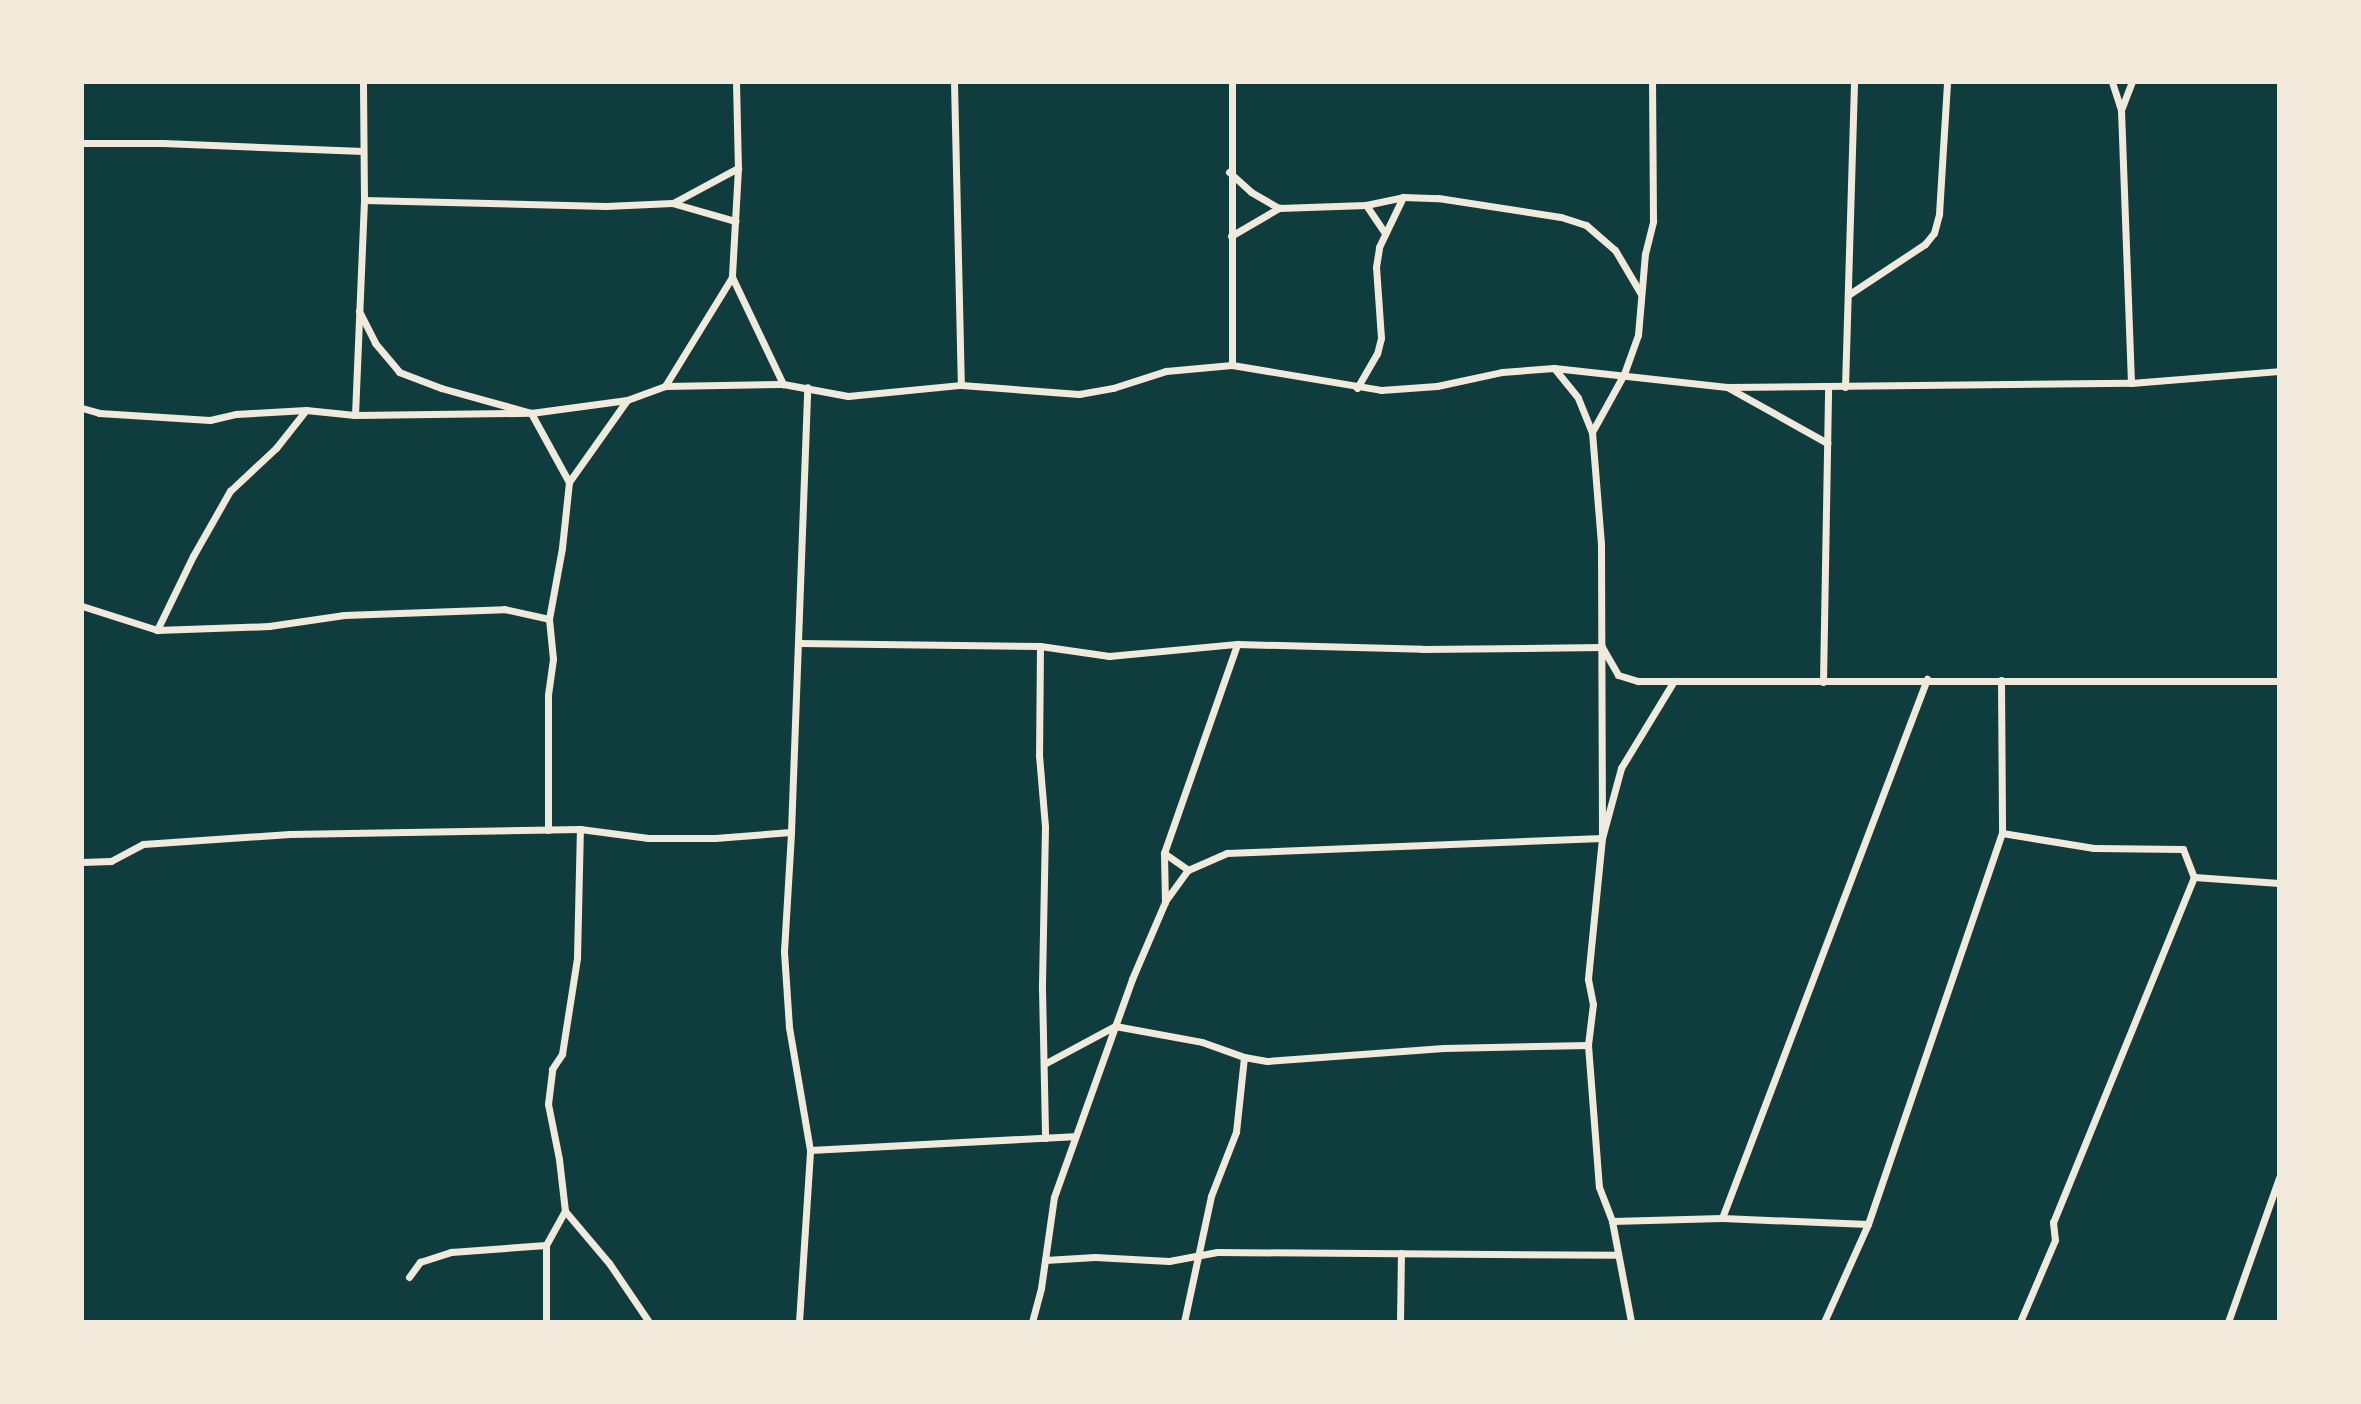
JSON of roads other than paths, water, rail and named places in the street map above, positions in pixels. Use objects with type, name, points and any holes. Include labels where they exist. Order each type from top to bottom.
[{"type":"street","points":[[355,415],[364,201],[363,82]]},
{"type":"street","points":[[736,82],[738,168],[732,277],[783,384]]},
{"type":"street","points":[[954,82],[961,385]]},
{"type":"street","points":[[1231,365],[1232,82]]},
{"type":"street","points":[[1592,432],[1624,374],[1638,335],[1653,221],[1652,82]]},
{"type":"street","points":[[1845,387],[1854,82]]},
{"type":"street","points":[[1848,295],[1925,244],[1934,233],[1938,214],[1947,82]]},
{"type":"street","points":[[2112,82],[2121,110],[2131,383]]},
{"type":"street","points":[[2121,110],[2132,82]]},
{"type":"street","points":[[82,144],[163,143],[363,151]]},
{"type":"street","points":[[672,203],[738,168]]},
{"type":"street","points":[[1230,172],[1251,192],[1279,208]]},
{"type":"street","points":[[1231,236],[1279,208],[1366,205],[1403,197],[1438,198],[1561,217],[1586,225],[1615,250],[1642,294]]},
{"type":"street","points":[[1357,388],[1377,354],[1381,338],[1376,267],[1384,232],[1403,197]]},
{"type":"street","points":[[364,201],[606,206],[672,203],[734,221]]},
{"type":"street","points":[[1366,205],[1384,232]]},
{"type":"street","points":[[665,386],[732,277]]},
{"type":"street","points":[[359,311],[375,343],[399,372],[442,388],[531,413],[569,482]]},
{"type":"street","points":[[82,408],[99,413],[210,420],[236,414],[306,410],[355,415],[531,413],[626,400],[665,386],[783,384],[848,396],[961,385],[1079,394],[1113,388],[1166,371],[1231,365],[1381,390],[1437,386],[1502,372],[1554,369],[1624,374],[1727,387],[2131,383],[2279,371]]},
{"type":"street","points":[[1554,369],[1578,398],[1592,432],[1601,545],[1602,838],[1588,979],[1593,1004],[1588,1045],[1595,1155],[1600,1187],[1612,1221],[1631,1322]]},
{"type":"street","points":[[799,1322],[810,1150],[789,1027],[784,951],[792,832],[807,387]]},
{"type":"street","points":[[1727,387],[1827,443]]},
{"type":"street","points":[[1823,682],[1828,387]]},
{"type":"street","points":[[548,830],[548,695],[553,659],[549,619],[562,548],[569,482],[626,400]]},
{"type":"street","points":[[158,630],[193,556],[230,491],[276,448],[306,410]]},
{"type":"street","points":[[82,607],[158,630],[269,626],[344,615],[504,609],[549,619]]},
{"type":"street","points":[[799,643],[1040,646],[1109,656],[1237,644],[1422,649],[1602,647]]},
{"type":"street","points":[[1166,902],[1164,853],[1237,644]]},
{"type":"street","points":[[1040,646],[1039,755],[1045,827],[1042,989],[1046,1063],[1045,1138]]},
{"type":"street","points":[[1602,647],[1619,675],[1638,681],[2279,681]]},
{"type":"street","points":[[1722,1218],[1927,679]]},
{"type":"street","points":[[1824,1322],[1868,1224],[2002,833],[2001,680]]},
{"type":"street","points":[[1602,838],[1621,768],[1674,681]]},
{"type":"street","points":[[82,862],[111,861],[143,844],[303,834],[580,829],[648,838],[715,838],[792,832]]},
{"type":"street","points":[[580,829],[577,958],[562,1054],[552,1069],[548,1104],[559,1159],[565,1211],[608,1263],[649,1322]]},
{"type":"street","points":[[2002,833],[2094,848],[2183,849],[2194,877],[2053,1222],[2055,1240],[2020,1322]]},
{"type":"street","points":[[1032,1322],[1054,1197],[1074,1136],[1166,902],[1188,870],[1227,853],[1602,838]]},
{"type":"street","points":[[1164,853],[1188,870]]},
{"type":"street","points":[[2194,877],[2279,883]]},
{"type":"street","points":[[1046,1063],[1115,1026],[1202,1042],[1244,1057],[1267,1061],[1444,1048],[1588,1045]]},
{"type":"street","points":[[1184,1322],[1211,1196],[1236,1132],[1244,1057]]},
{"type":"street","points":[[810,1150],[1074,1136]]},
{"type":"street","points":[[2228,1322],[2279,1178]]},
{"type":"street","points":[[546,1322],[546,1245],[565,1211]]},
{"type":"street","points":[[1612,1221],[1722,1218],[1868,1224]]},
{"type":"street","points":[[409,1277],[420,1262],[450,1252],[546,1245]]},
{"type":"street","points":[[1045,1260],[1095,1257],[1170,1261],[1217,1252],[1617,1255]]},
{"type":"street","points":[[1400,1322],[1401,1254]]}]
